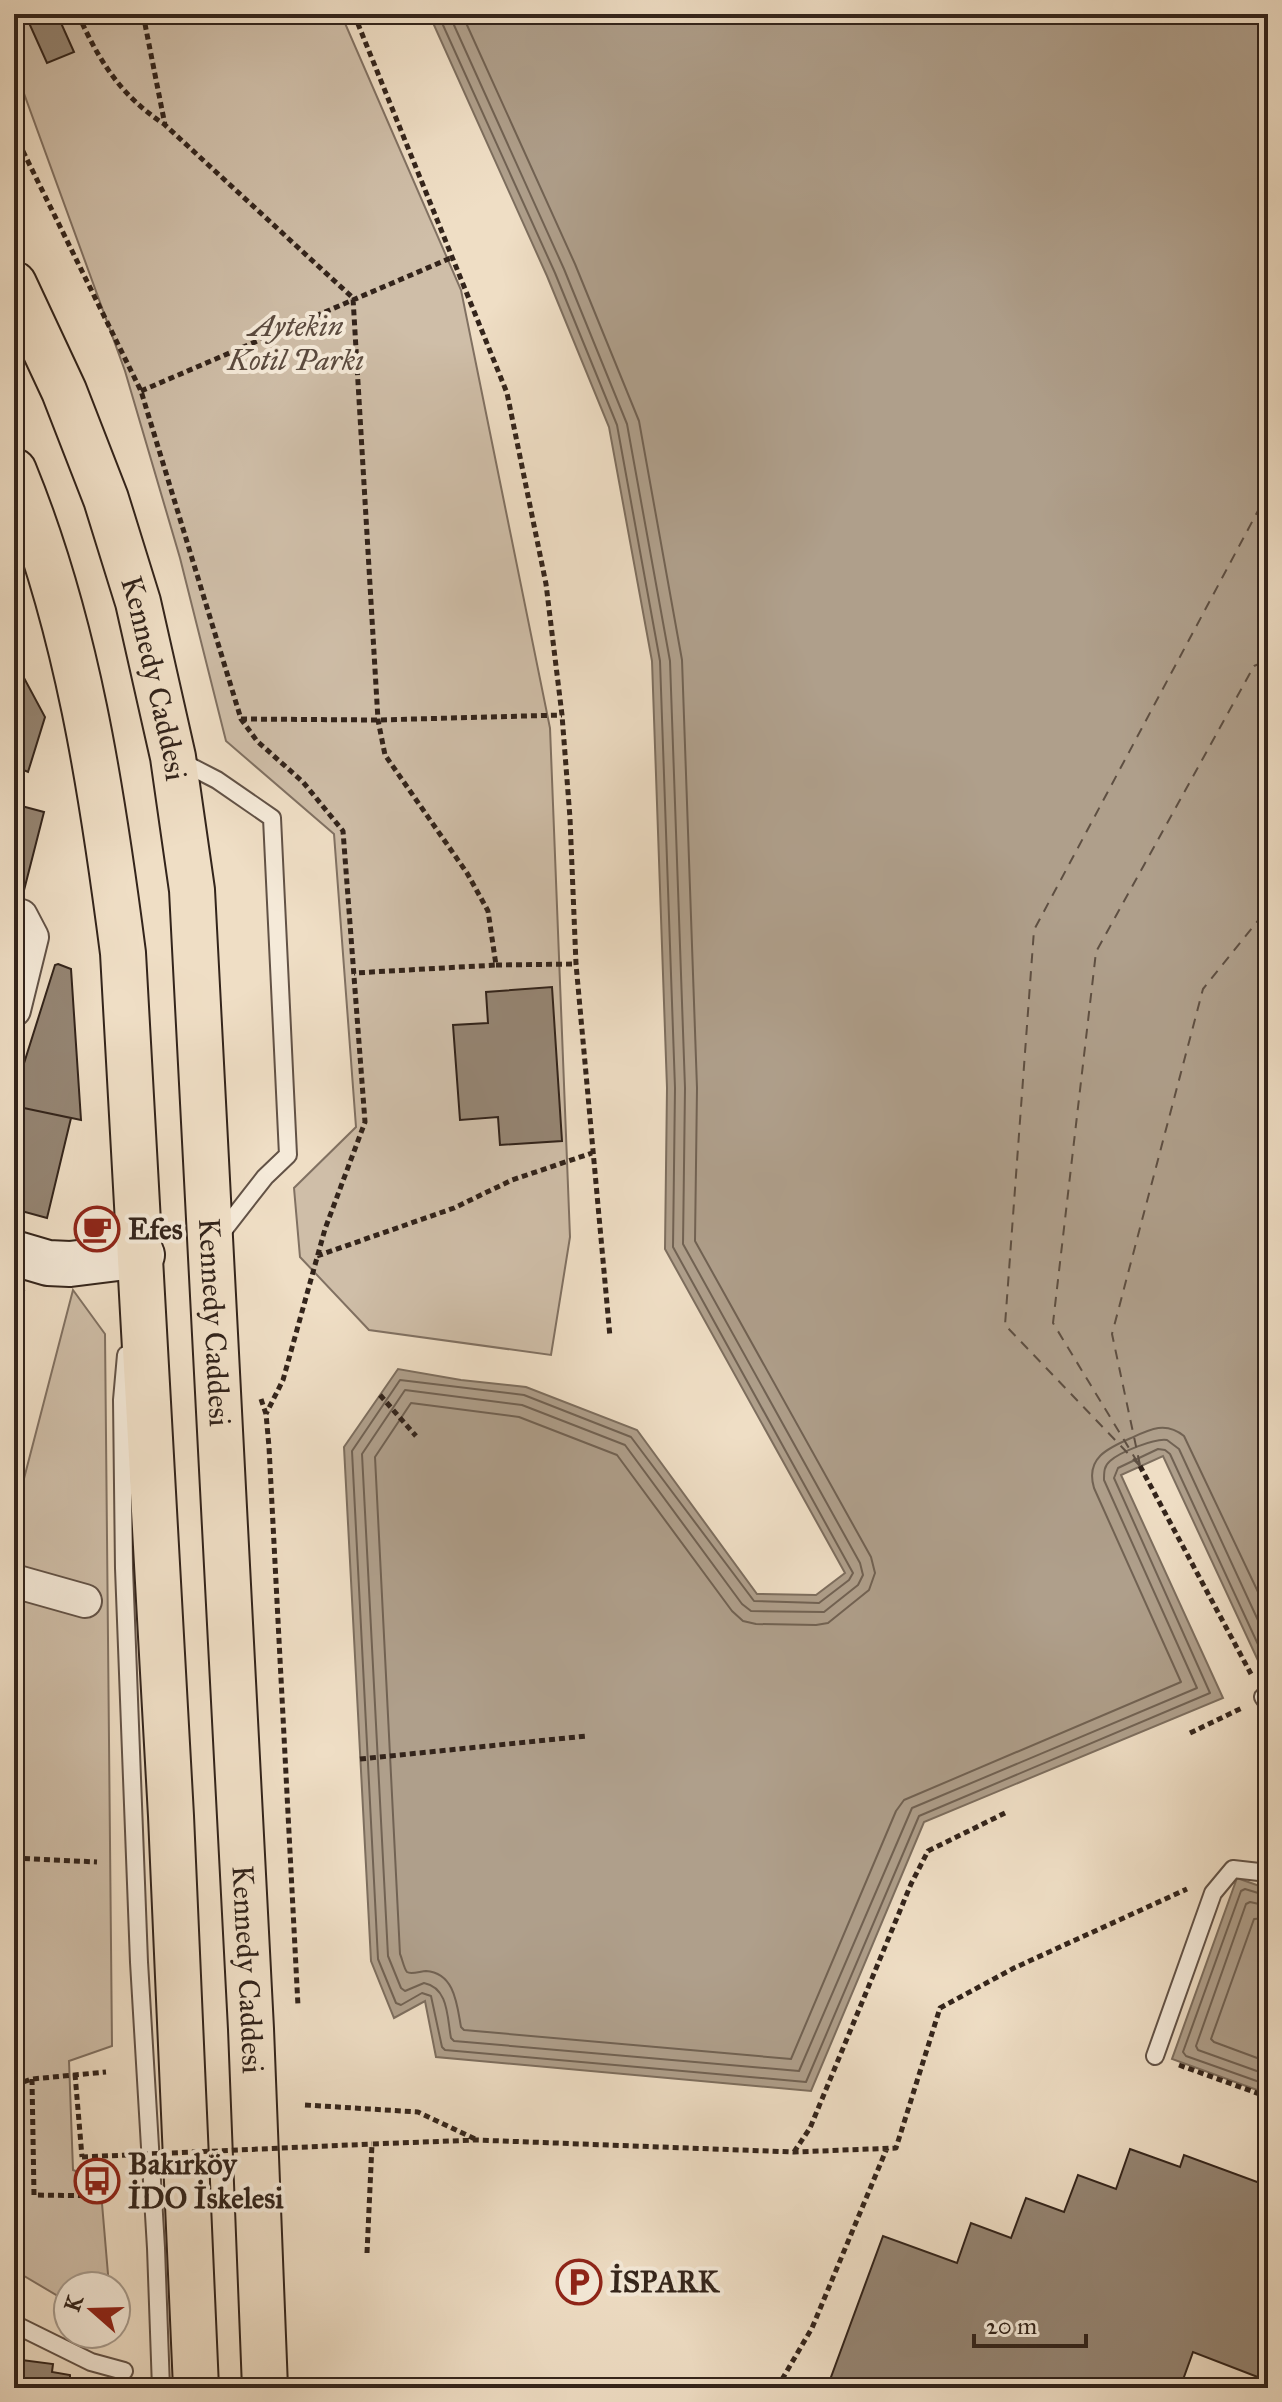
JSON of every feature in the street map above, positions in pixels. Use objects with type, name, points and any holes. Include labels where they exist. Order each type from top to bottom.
[{"type":"highway","name":"Kennedy Caddesi","points":[[14,284],[64,391],[106,499],[138,602],[173,757],[192,890],[251,2029],[265,2388]]},
{"type":"highway","points":[[14,471],[58,601],[85,706],[105,815],[123,953],[172,1831],[196,2388]]},
{"type":"street","points":[[14,914],[21,916],[32,937],[14,1010]]},
{"type":"street","points":[[14,1253],[48,1263],[70,1264],[142,1255]]},
{"type":"street","points":[[14,1581],[85,1601]]},
{"type":"lane","points":[[173,757],[217,780],[272,818],[288,1155],[265,1177],[211,1247]]},
{"type":"lane","points":[[142,1255],[129,1312],[122,1400],[124,1568],[139,1962],[161,2388]]},
{"type":"lane","points":[[1155,2056],[1213,1893],[1233,1869],[1268,1873]]},
{"type":"lane","points":[[14,2324],[91,2362],[124,2371]]},
{"type":"path","points":[[78,14],[89,40],[115,81],[139,108],[165,125],[353,298],[378,720],[385,755],[467,873],[488,911],[496,965]]},
{"type":"path","points":[[143,14],[165,125]]},
{"type":"path","points":[[354,14],[507,393],[546,584],[562,715],[576,964],[610,1337]]},
{"type":"path","points":[[141,391],[453,257]]},
{"type":"path","points":[[241,719],[378,720],[562,715]]},
{"type":"path","points":[[354,973],[576,964]]},
{"type":"path","points":[[317,1256],[454,1208],[512,1180],[592,1153]]},
{"type":"path","points":[[380,1395],[416,1436]]},
{"type":"path","points":[[266,1414],[298,2006]]},
{"type":"path","points":[[1140,1466],[1266,1701],[1190,1733]]},
{"type":"path","points":[[360,1759],[587,1736]]},
{"type":"path","points":[[794,2152],[810,2128],[911,1884],[928,1851],[1005,1813]]},
{"type":"path","points":[[14,1858],[97,1862]]},
{"type":"path","points":[[75,2074],[82,2157],[476,2140],[794,2152],[896,2148],[940,2008],[1014,1968],[1233,1869]]},
{"type":"path","points":[[1155,2056],[1268,2097]]},
{"type":"path","points":[[14,2085],[32,2079],[106,2072]]},
{"type":"path","points":[[32,2079],[34,2195],[110,2196]]},
{"type":"path","points":[[305,2105],[418,2112],[476,2140]]},
{"type":"path","points":[[367,2253],[372,2144]]},
{"type":"path","points":[[777,2388],[812,2328],[887,2148]]},
{"type":"green space","name":"Aytekin Kotil Parkı","points":[[14,14],[341,14],[461,290],[550,728],[570,1237],[551,1355],[369,1330],[300,1257],[294,1188],[356,1127],[334,834],[226,741],[180,558],[125,371],[14,66]]},
{"type":"green space","points":[[73,1290],[105,1334],[112,2046],[69,2061],[73,2170],[100,2180],[108,2270],[52,2270],[52,2293],[14,2270],[14,1517]]},
{"type":"water","points":[[429,14],[1268,14],[1268,1682],[1163,1456],[1121,1475],[1223,1698],[924,1822],[811,2091],[436,2057],[425,2001],[394,2018],[371,1961],[344,1447],[398,1369],[526,1387],[637,1430],[757,1594],[816,1595],[845,1573],[665,1249],[667,1088],[652,661],[609,427],[547,276]]},
{"type":"water","points":[[1237,1878],[1268,1889],[1268,2094],[1172,2059]]},
{"type":"building","points":[[25,14],[57,14],[74,52],[47,63]]},
{"type":"building","points":[[14,673],[23,676],[45,717],[28,772],[14,766]]},
{"type":"building","points":[[14,804],[44,812],[21,902],[14,900]]},
{"type":"building","points":[[55,965],[71,969],[81,1120],[14,1106],[14,1095]]},
{"type":"building","points":[[552,987],[562,1141],[500,1145],[498,1117],[460,1120],[453,1025],[488,1023],[486,992]]},
{"type":"building","points":[[19,1107],[71,1118],[47,1218],[14,1209],[14,1123]]},
{"type":"building","points":[[14,1288],[24,1291],[14,1326]]},
{"type":"building","points":[[1130,2149],[1180,2167],[1184,2155],[1268,2186],[1268,2381],[1193,2352],[1180,2388],[827,2388],[883,2236],[957,2263],[971,2223],[1011,2238],[1026,2198],[1064,2212],[1078,2175],[1116,2189]]},
{"type":"building","points":[[14,2359],[53,2364],[52,2372],[70,2375],[70,2386],[76,2388],[14,2388]]},
{"type":"ferry route","points":[[1140,1466],[1005,1325],[1034,930],[1268,492]]},
{"type":"ferry route","points":[[1138,1463],[1053,1323],[1096,952],[1254,666],[1268,660]]},
{"type":"ferry route","points":[[1140,1465],[1112,1334],[1203,989],[1268,908]]},
{"type":"place","name":"Efes","points":[[97,1229]]},
{"type":"place","name":"Bakırköy İDO İskelesi","points":[[97,2181]]},
{"type":"place","name":"İSPARK","points":[[579,2282]]}]
